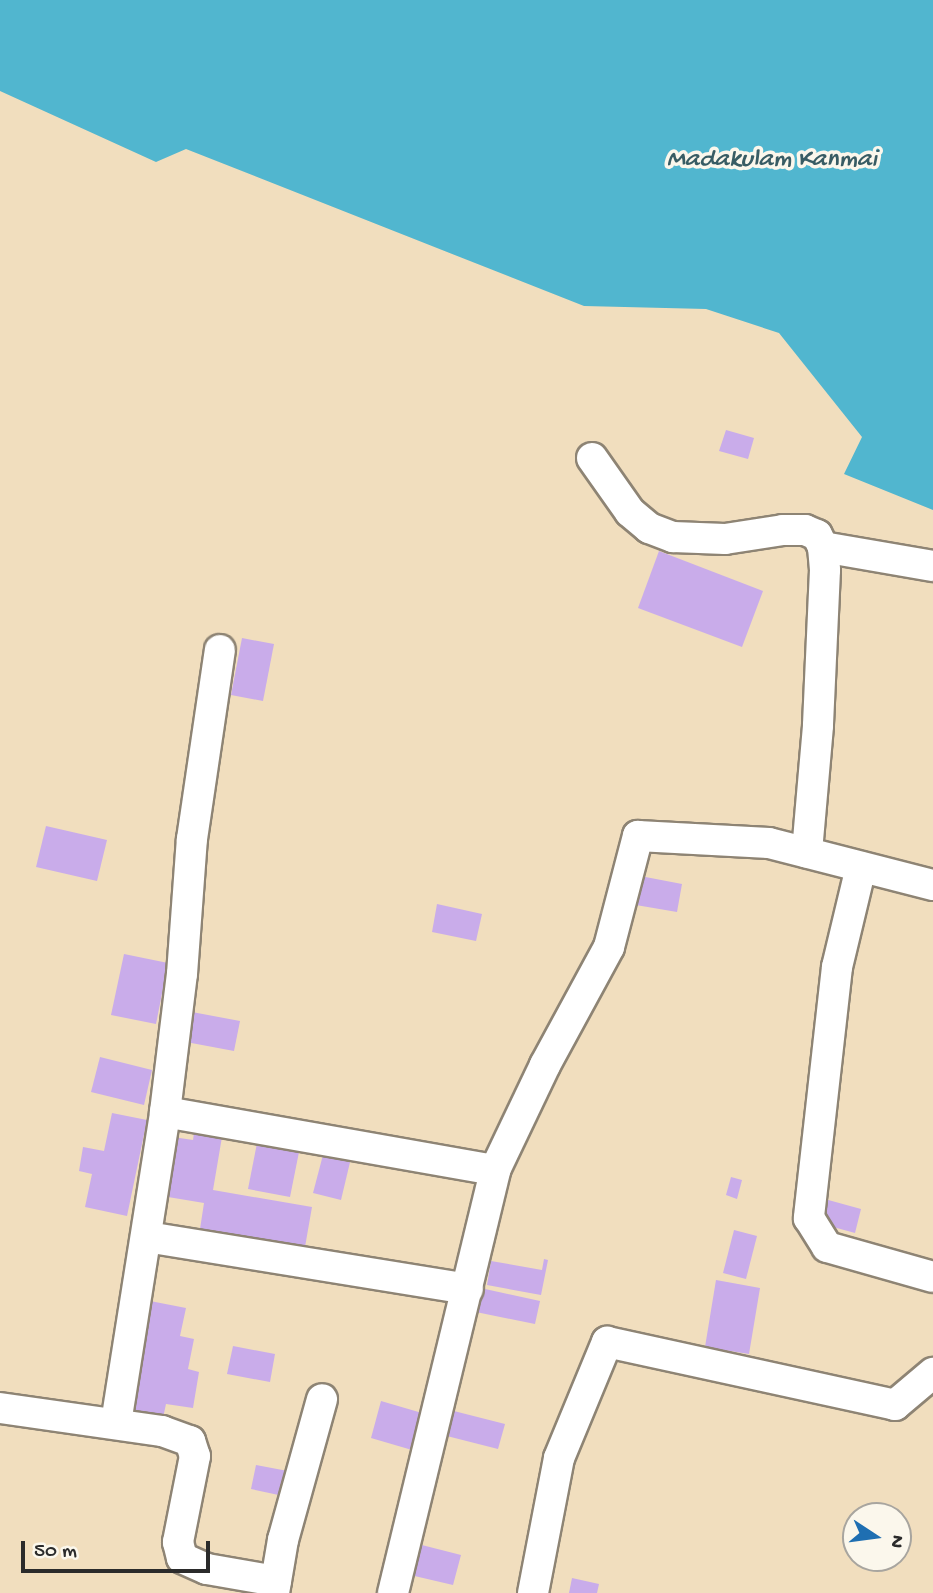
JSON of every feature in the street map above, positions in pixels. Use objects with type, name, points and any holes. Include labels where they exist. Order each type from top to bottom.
[{"type":"street","points":[[592,458],[630,512],[649,528],[673,537],[725,539],[783,530],[805,530],[817,535],[824,547],[818,726],[807,853]]},
{"type":"street","points":[[824,547],[933,566]]},
{"type":"street","points":[[116,1423],[165,1112],[182,974],[192,839],[219,650]]},
{"type":"street","points":[[393,1593],[495,1170],[545,1065],[609,947],[638,836],[769,843],[933,885]]},
{"type":"street","points":[[861,867],[837,967],[809,1218],[827,1247],[933,1277]]},
{"type":"street","points":[[165,1112],[495,1170]]},
{"type":"street","points":[[147,1237],[468,1289]]},
{"type":"street","points":[[533,1593],[558,1458],[607,1342],[895,1405],[933,1373]]},
{"type":"street","points":[[0,1408],[116,1423],[162,1431],[190,1441],[195,1456],[178,1542],[182,1558],[206,1569],[275,1587],[284,1540],[322,1399]]},
{"type":"water","name":"Madakulam Kanmai","points":[[0,0],[933,0],[933,510],[844,474],[862,437],[779,333],[706,309],[584,306],[186,149],[156,162],[0,91]]},
{"type":"building","points":[[726,430],[754,438],[748,459],[719,451]]},
{"type":"building","points":[[659,551],[763,591],[742,647],[638,608]]},
{"type":"building","points":[[242,638],[274,644],[263,701],[231,695]]},
{"type":"building","points":[[46,826],[107,840],[97,881],[36,867]]},
{"type":"building","points":[[635,875],[682,884],[677,912],[630,904]]},
{"type":"building","points":[[437,904],[482,914],[476,941],[432,932]]},
{"type":"building","points":[[124,954],[168,963],[156,1024],[111,1015]]},
{"type":"building","points":[[192,1012],[240,1021],[234,1051],[186,1042]]},
{"type":"building","points":[[100,1057],[152,1070],[144,1105],[91,1092]]},
{"type":"building","points":[[112,1113],[147,1120],[127,1216],[85,1207],[92,1174],[79,1171],[83,1147],[104,1151]]},
{"type":"building","points":[[195,1126],[223,1131],[213,1190],[312,1207],[305,1247],[200,1229],[204,1203],[162,1196],[173,1137],[193,1140]]},
{"type":"building","points":[[258,1138],[300,1147],[290,1197],[248,1189]]},
{"type":"building","points":[[324,1151],[351,1158],[341,1200],[313,1193]]},
{"type":"building","points":[[731,1177],[742,1180],[737,1199],[726,1195]]},
{"type":"building","points":[[821,1198],[861,1209],[855,1233],[815,1222]]},
{"type":"building","points":[[734,1230],[757,1236],[746,1279],[723,1273]]},
{"type":"building","points":[[544,1259],[548,1260],[541,1295],[487,1285],[491,1261],[542,1270]]},
{"type":"building","points":[[716,1280],[760,1288],[749,1354],[705,1347]]},
{"type":"building","points":[[476,1287],[540,1301],[535,1324],[471,1311]]},
{"type":"building","points":[[145,1300],[186,1308],[180,1336],[194,1339],[188,1369],[199,1372],[193,1408],[166,1404],[163,1418],[124,1410]]},
{"type":"building","points":[[233,1346],[275,1354],[270,1382],[227,1374]]},
{"type":"building","points":[[381,1401],[422,1413],[412,1450],[371,1438]]},
{"type":"building","points":[[446,1409],[505,1424],[498,1449],[439,1434]]},
{"type":"building","points":[[256,1465],[293,1472],[288,1497],[251,1489]]},
{"type":"building","points":[[414,1543],[461,1555],[453,1585],[406,1574]]},
{"type":"building","points":[[572,1578],[599,1584],[597,1593],[569,1593]]}]
